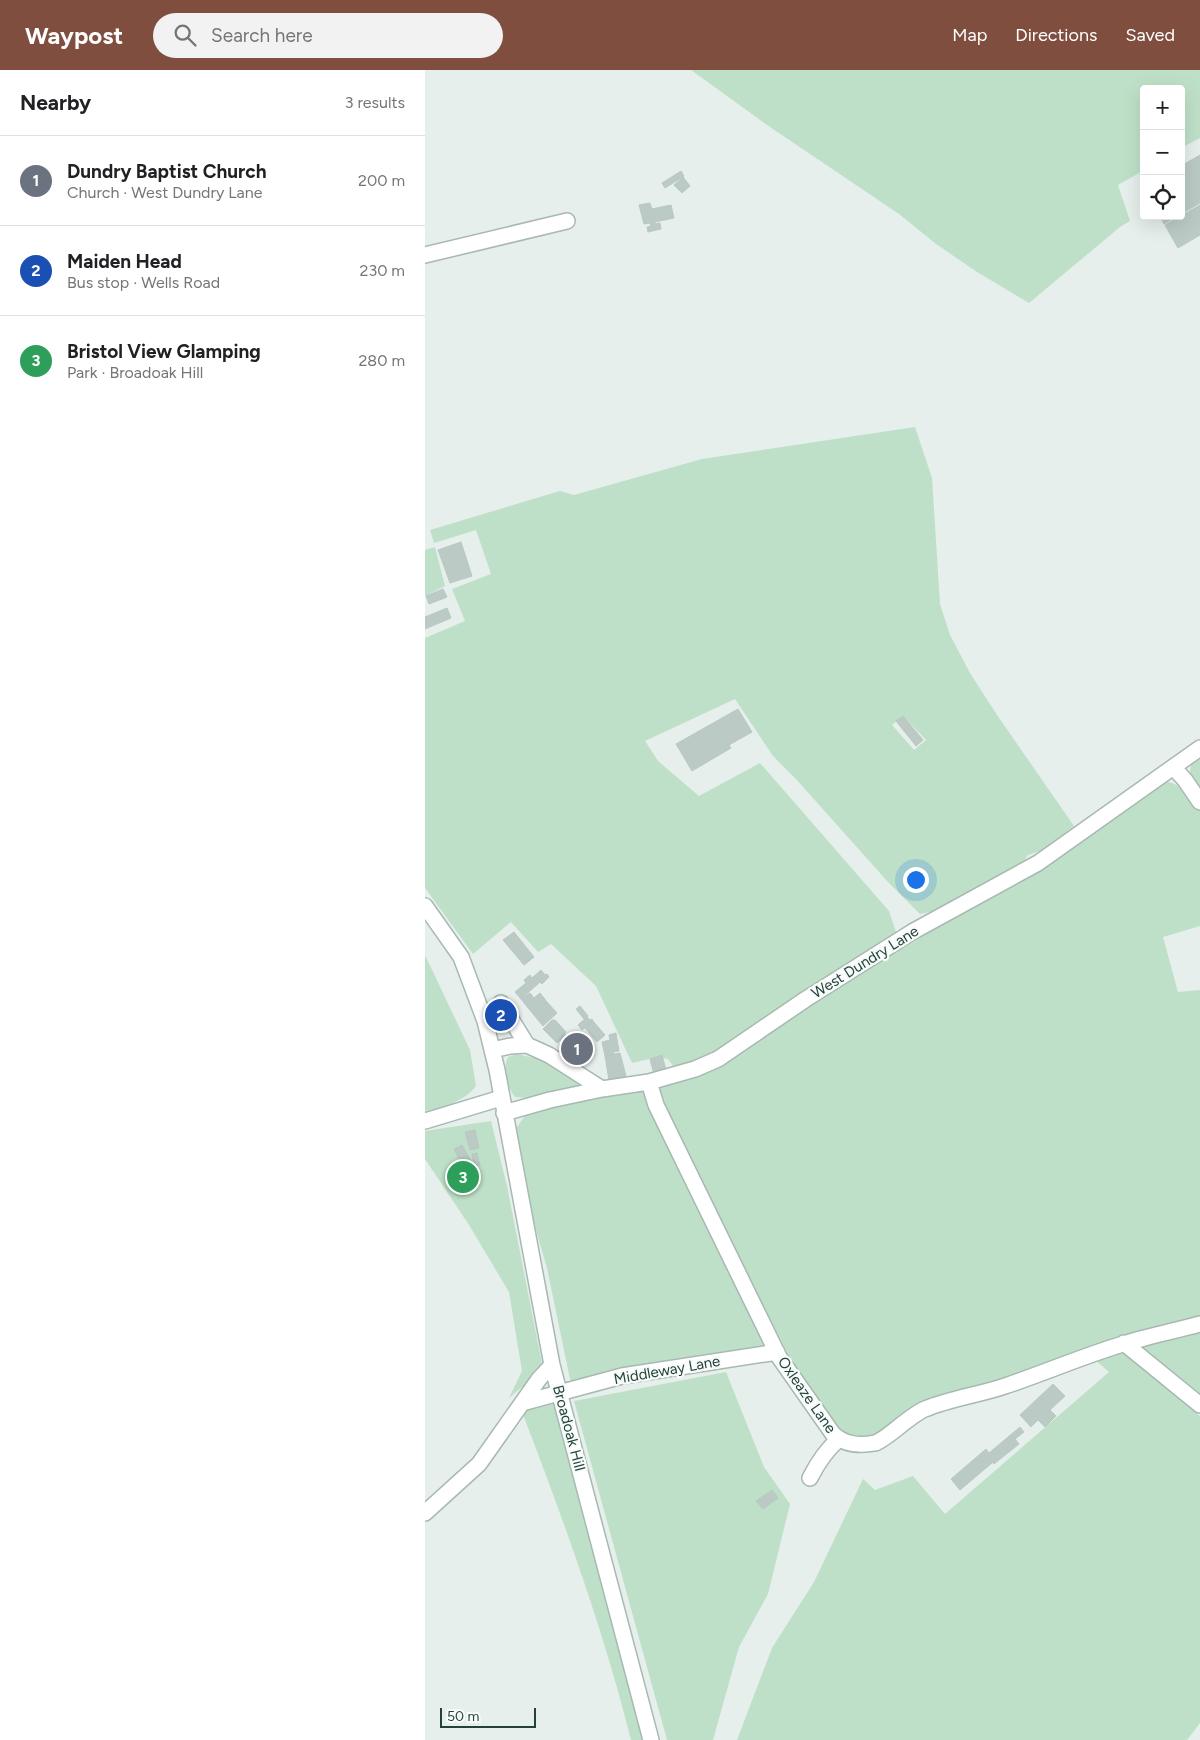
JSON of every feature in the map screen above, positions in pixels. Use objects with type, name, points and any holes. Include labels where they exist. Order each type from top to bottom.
[{"type":"street","points":[[425,255],[567,221]]},
{"type":"street","name":"West Dundry Lane","points":[[504,1113],[550,1100],[602,1089],[649,1082],[695,1069],[718,1059],[806,999],[912,932],[1037,863],[1200,748]]},
{"type":"street","points":[[1173,767],[1185,780],[1200,802]]},
{"type":"street","name":"Broadoak Hill","points":[[425,906],[461,958],[485,1021],[552,1365],[651,1740]]},
{"type":"street","points":[[501,1003],[527,1045]]},
{"type":"street","points":[[492,1050],[527,1045],[549,1055],[602,1089]]},
{"type":"street","name":"Oxleaze Lane","points":[[649,1082],[656,1105],[777,1352],[833,1434],[849,1444],[862,1445],[878,1442],[924,1409],[949,1400],[1003,1387],[1124,1343],[1200,1324]]},
{"type":"street","points":[[425,1121],[501,1098]]},
{"type":"street","points":[[1124,1343],[1200,1405]]},
{"type":"street","name":"Middleway Lane","points":[[522,1403],[622,1376],[777,1352]]},
{"type":"street","points":[[425,1513],[479,1464],[539,1379],[552,1365]]},
{"type":"street","points":[[810,1478],[818,1462],[839,1439]]},
{"type":"green space","points":[[691,70],[1200,70],[1200,138],[1185,146],[1185,85],[1140,85],[1140,172],[1118,185],[1130,221],[1120,227],[1029,303],[977,272],[936,244],[899,214],[767,125]]},
{"type":"green space","points":[[915,427],[932,478],[940,604],[950,635],[970,673],[997,715],[1074,826],[1043,850],[1028,855],[1021,865],[934,911],[920,914],[888,882],[773,756],[735,699],[645,741],[658,761],[699,796],[760,763],[889,911],[896,932],[708,1057],[676,1070],[668,1059],[658,1057],[632,1063],[596,986],[551,944],[538,952],[511,922],[473,954],[425,888],[425,638],[465,621],[452,589],[491,574],[476,530],[434,543],[430,530],[560,491],[574,495],[702,459]],"holes":[[[903,716],[926,740],[914,750],[892,725]]]},
{"type":"green space","points":[[435,547],[445,586],[425,596],[425,550]]},
{"type":"green space","points":[[1200,757],[1200,789],[1190,772],[1191,763]]},
{"type":"green space","points":[[1166,781],[1186,792],[1194,800],[1200,811],[1200,926],[1163,937],[1178,992],[1200,990],[1200,1319],[1123,1337],[863,1441],[835,1432],[791,1360],[707,1197],[668,1116],[658,1088],[713,1071],[771,1030],[855,976],[1045,865]]},
{"type":"green space","points":[[425,955],[470,1050],[476,1086],[460,1100],[425,1111]]},
{"type":"green space","points":[[516,1054],[544,1060],[581,1085],[528,1098],[515,1097],[508,1083],[505,1067],[508,1057]]},
{"type":"green space","points":[[639,1088],[647,1093],[768,1346],[571,1384],[547,1268],[520,1176],[515,1130],[526,1114],[553,1103]]},
{"type":"green space","points":[[491,1121],[507,1186],[543,1369],[509,1398],[522,1371],[509,1292],[469,1225],[425,1159],[425,1131]]},
{"type":"green space","points":[[1200,1331],[1200,1396],[1133,1346]]},
{"type":"green space","points":[[1121,1349],[1200,1416],[1200,1723],[1187,1740],[737,1740],[772,1648],[814,1582],[863,1479],[875,1490],[913,1476],[945,1514],[1109,1372],[1094,1359]]},
{"type":"green space","points":[[726,1372],[764,1467],[790,1504],[768,1594],[739,1647],[713,1740],[667,1740],[574,1401]]},
{"type":"green space","points":[[554,1404],[643,1740],[631,1740],[595,1615],[522,1412]]},
{"type":"building","points":[[1200,155],[1200,203],[1185,212],[1185,175],[1185,164]]},
{"type":"building","points":[[681,171],[684,176],[665,188],[662,183]]},
{"type":"building","points":[[683,177],[690,186],[682,193],[674,185]]},
{"type":"building","points":[[650,203],[652,209],[671,205],[674,218],[655,222],[655,224],[660,223],[661,229],[648,232],[647,227],[651,226],[650,223],[644,224],[639,205]]},
{"type":"building","points":[[1200,205],[1200,235],[1178,248],[1165,225],[1174,220],[1185,220],[1185,214]]},
{"type":"building","points":[[1162,220],[1170,220],[1164,224]]},
{"type":"building","points":[[461,542],[472,576],[450,583],[438,550]]},
{"type":"building","points":[[443,589],[447,597],[429,604],[426,596]]},
{"type":"building","points":[[447,608],[451,618],[425,629],[425,617]]},
{"type":"building","points":[[738,709],[752,732],[729,745],[731,748],[692,771],[676,744]]},
{"type":"building","points":[[903,716],[923,740],[916,746],[896,721]]},
{"type":"building","points":[[514,932],[534,957],[524,965],[503,940]]},
{"type":"building","points":[[541,970],[549,977],[542,984],[540,982],[521,999],[515,992],[526,983],[524,980],[530,975],[532,978]]},
{"type":"building","points":[[530,993],[534,998],[540,993],[547,1002],[533,1014],[521,999]]},
{"type":"building","points":[[547,1002],[557,1013],[543,1026],[533,1014]]},
{"type":"building","points":[[580,1006],[588,1016],[584,1019],[576,1009]]},
{"type":"building","points":[[587,1017],[593,1021],[582,1030],[578,1025]]},
{"type":"building","points":[[552,1020],[555,1020],[566,1032],[564,1034],[566,1035],[557,1043],[543,1029]]},
{"type":"building","points":[[593,1021],[605,1035],[597,1042],[585,1028]]},
{"type":"building","points":[[583,1033],[594,1045],[572,1065],[561,1053]]},
{"type":"building","points":[[616,1033],[619,1051],[605,1056],[602,1042],[610,1040],[609,1035]]},
{"type":"building","points":[[620,1053],[626,1076],[609,1080],[605,1056]]},
{"type":"building","points":[[662,1055],[666,1070],[654,1074],[650,1059]]},
{"type":"building","points":[[475,1130],[479,1148],[470,1150],[465,1132]]},
{"type":"building","points":[[462,1145],[471,1161],[462,1165],[454,1149]]},
{"type":"building","points":[[477,1153],[480,1165],[474,1166],[472,1154]]},
{"type":"building","points":[[453,1169],[460,1180],[455,1183],[448,1171]]},
{"type":"building","points":[[469,1172],[474,1184],[469,1186],[464,1174]]},
{"type":"building","points":[[1053,1384],[1065,1396],[1050,1410],[1056,1416],[1045,1427],[1038,1420],[1031,1427],[1020,1415]]},
{"type":"building","points":[[1020,1427],[1024,1432],[1015,1439],[1019,1444],[994,1464],[993,1462],[960,1490],[951,1479],[986,1449],[989,1453]]},
{"type":"building","points":[[772,1490],[778,1498],[763,1509],[756,1501]]},
{"type":"place","name":"Maiden Head","points":[[501,1015]]},
{"type":"place","name":"Dundry Baptist Church","points":[[577,1049]]},
{"type":"place","name":"Bristol View Glamping","points":[[463,1177]]}]
